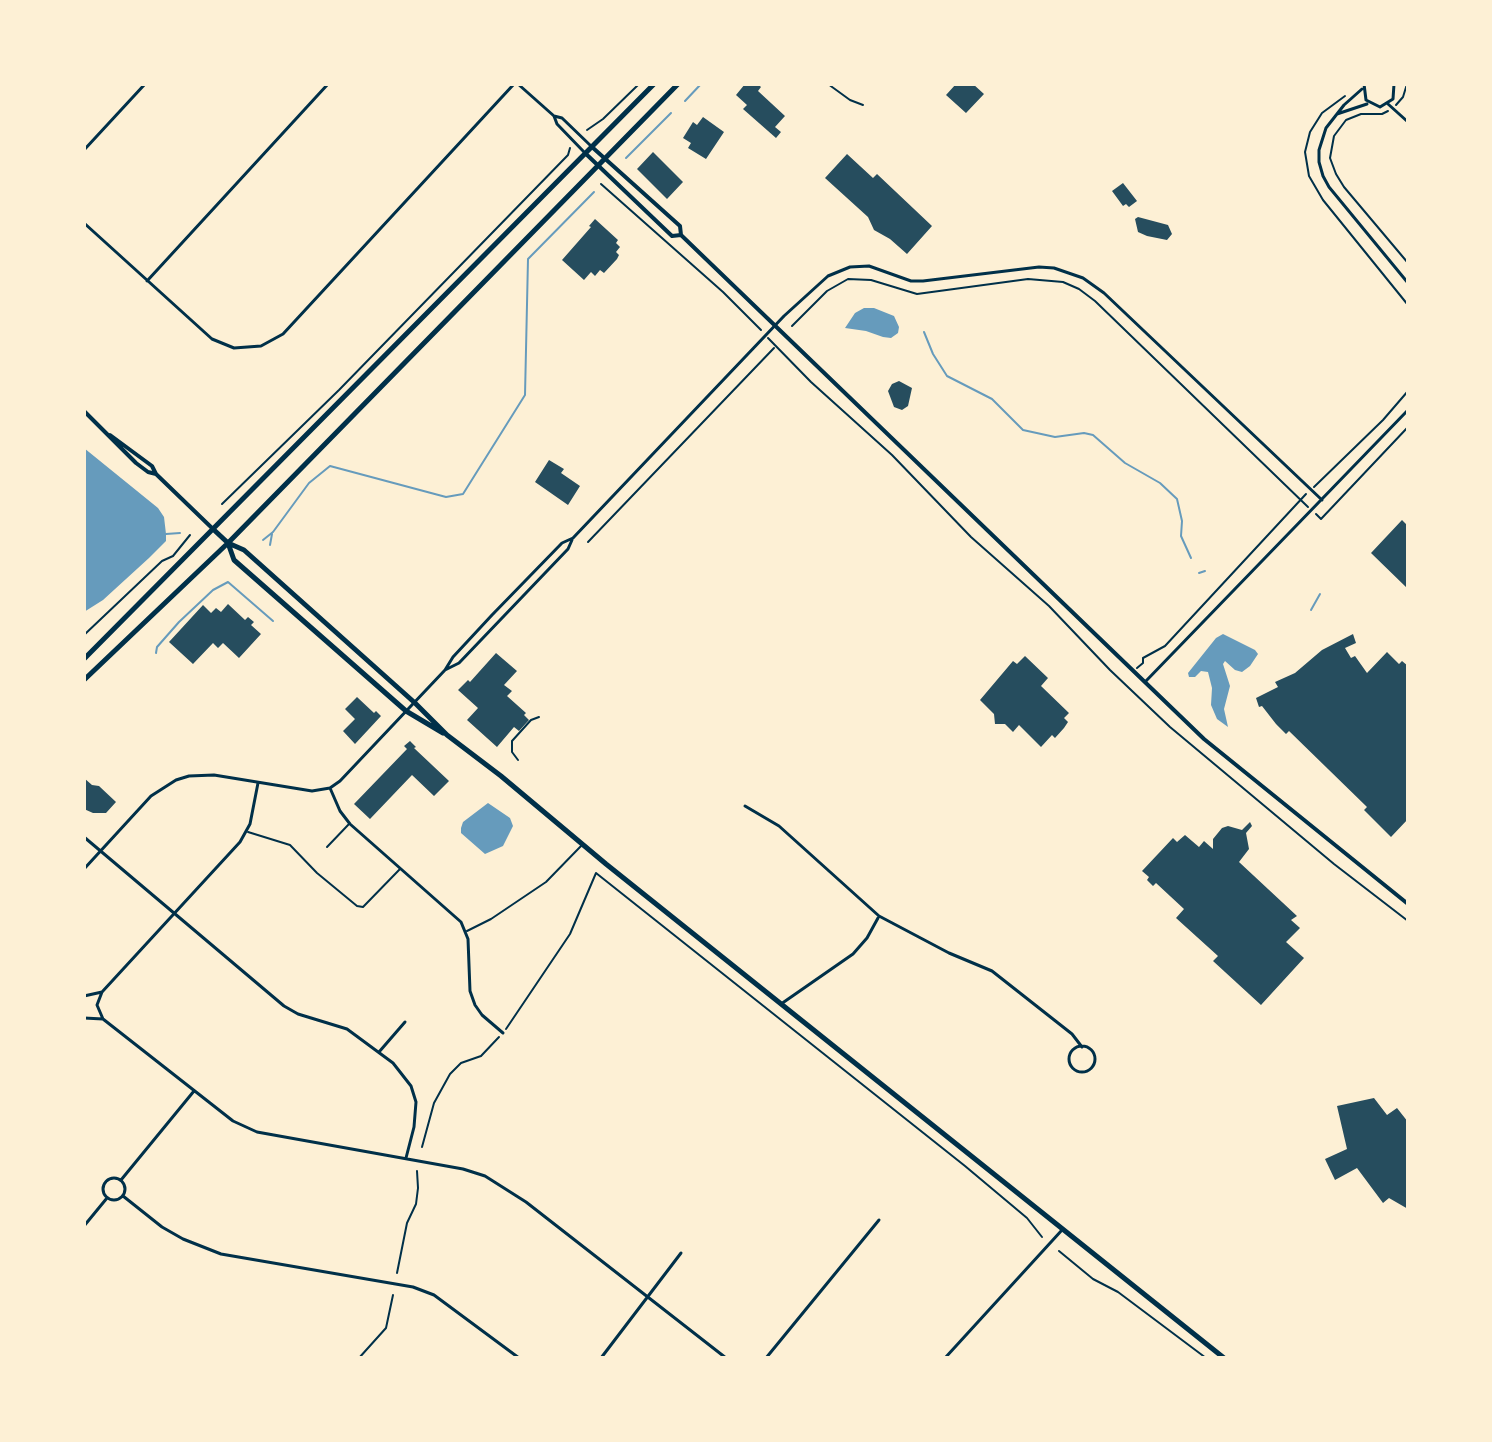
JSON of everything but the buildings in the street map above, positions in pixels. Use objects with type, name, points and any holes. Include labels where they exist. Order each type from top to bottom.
[{"type":"main road","points":[[84,659],[654,84]]},
{"type":"main road","points":[[84,680],[228,543],[678,84]]},
{"type":"main road","points":[[213,529],[228,543],[244,550],[447,735],[1224,1358]]},
{"type":"main road","points":[[228,543],[234,560],[406,711],[447,735]]},
{"type":"street","points":[[84,150],[145,84]]},
{"type":"street","points":[[147,281],[328,84]]},
{"type":"street","points":[[84,223],[212,339],[241,349],[261,346],[283,334],[516,84],[554,116],[562,118],[680,226],[681,235],[1220,752],[1408,904]]},
{"type":"street","points":[[1363,86],[1366,100],[1380,107],[1388,104],[1395,95],[1394,84]]},
{"type":"street","points":[[1363,86],[1337,114],[1322,137],[1319,150],[1323,176],[1408,283]]},
{"type":"street","points":[[1337,114],[1370,104]]},
{"type":"street","points":[[1388,104],[1408,122]]},
{"type":"street","points":[[554,116],[557,124],[597,166],[672,236],[681,235]]},
{"type":"street","points":[[445,670],[459,663],[776,325],[828,276],[850,267],[869,266],[911,281],[1039,267],[1072,273],[1104,293],[1322,500]]},
{"type":"street","points":[[1145,682],[1408,410]]},
{"type":"street","points":[[84,411],[136,463],[156,474],[213,529]]},
{"type":"street","points":[[84,869],[151,796],[176,780],[201,774],[303,790],[330,788],[348,775],[492,615],[562,543],[573,538]]},
{"type":"street","points":[[258,783],[247,831],[240,842],[102,992],[97,1005],[103,1019],[233,1121],[257,1132],[406,1158],[485,1176],[526,1202],[726,1358]]},
{"type":"street","points":[[330,788],[340,811],[350,824],[455,915],[467,931],[472,998],[482,1015],[503,1033]]},
{"type":"street","points":[[745,806],[779,826],[879,916],[949,953],[992,971],[1072,1034],[1082,1047],[1090,1049],[1095,1060],[1092,1068],[1085,1072],[1077,1071],[1069,1061],[1074,1050],[1082,1047]]},
{"type":"street","points":[[84,837],[284,1006],[298,1014],[347,1029],[403,1073],[416,1102],[414,1127],[406,1158]]},
{"type":"street","points":[[781,1004],[853,954],[867,938],[879,916]]},
{"type":"street","points":[[84,996],[102,992]]},
{"type":"street","points":[[84,1018],[103,1019]]},
{"type":"street","points":[[379,1052],[405,1022]]},
{"type":"street","points":[[121,1180],[194,1091]]},
{"type":"street","points":[[107,1198],[103,1187],[107,1181],[114,1178],[121,1180]]},
{"type":"street","points":[[107,1198],[116,1200],[123,1196],[125,1191],[121,1180]]},
{"type":"street","points":[[123,1196],[172,1233],[221,1254],[413,1287],[434,1295],[519,1358]]},
{"type":"street","points":[[84,1226],[107,1198]]},
{"type":"street","points":[[766,1358],[879,1220]]},
{"type":"street","points":[[945,1358],[1062,1230]]},
{"type":"street","points":[[601,1358],[681,1253]]},
{"type":"lane","points":[[828,84],[850,100],[863,105]]},
{"type":"lane","points":[[518,760],[512,752],[512,741],[531,720],[539,717]]},
{"type":"lane","points":[[327,847],[350,824]]},
{"type":"lane","points":[[247,831],[290,845],[317,873],[357,906],[363,907],[401,868]]},
{"type":"lane","points":[[467,931],[491,919],[546,882],[583,844]]},
{"type":"path","points":[[587,130],[639,84]]},
{"type":"path","points":[[1400,101],[1407,84]]},
{"type":"path","points":[[1388,112],[1361,114],[1346,120],[1334,136],[1330,158],[1344,187],[1408,263]]},
{"type":"path","points":[[222,504],[458,268],[568,155],[571,147]]},
{"type":"path","points":[[601,184],[723,292],[761,330]]},
{"type":"path","points":[[1331,210],[1408,305]]},
{"type":"path","points":[[792,326],[827,291],[848,279],[871,280],[917,294],[1028,279],[1063,282],[1095,301],[1308,506]]},
{"type":"path","points":[[770,341],[866,429],[971,537],[1049,606],[1124,683],[1191,745],[1408,921]]},
{"type":"path","points":[[588,542],[775,347]]},
{"type":"path","points":[[1314,487],[1383,420],[1408,391]]},
{"type":"path","points":[[1316,514],[1321,519],[1408,427]]},
{"type":"path","points":[[1139,667],[1143,658],[1165,646],[1307,494]]},
{"type":"path","points":[[84,635],[162,561],[173,556],[190,535]]},
{"type":"path","points":[[1124,683],[1131,675]]},
{"type":"path","points":[[422,1147],[434,1103],[450,1074],[461,1063],[481,1056],[503,1033],[570,934],[596,873],[965,1166],[1027,1218],[1042,1237]]},
{"type":"path","points":[[397,1273],[407,1223],[416,1204],[417,1171]]},
{"type":"path","points":[[1059,1251],[1093,1279],[1118,1292],[1206,1358]]},
{"type":"path","points":[[359,1358],[386,1328],[393,1295]]},
{"type":"water","points":[[864,308],[874,308],[894,316],[898,333],[891,338],[845,328],[855,313]]},
{"type":"water","points":[[84,448],[158,508],[164,517],[166,541],[103,600],[84,612]]},
{"type":"water","points":[[1223,634],[1258,654],[1242,672],[1225,661],[1223,664],[1230,686],[1224,709],[1228,727],[1217,719],[1211,705],[1212,688],[1208,672],[1201,671],[1195,677],[1189,677],[1188,673],[1216,638]]},
{"type":"water","points":[[488,803],[510,818],[513,826],[503,846],[485,854],[461,833],[461,828],[463,822]]},
{"type":"waterway","points":[[685,101],[701,84]]},
{"type":"waterway","points":[[626,158],[671,113]]},
{"type":"waterway","points":[[263,540],[273,532],[309,483],[330,466],[446,497],[463,494],[525,395],[528,259],[594,192]]},
{"type":"waterway","points":[[924,332],[947,376],[992,399],[1023,430],[1055,437],[1084,433],[1093,435],[1125,463],[1160,483],[1177,499],[1182,521],[1181,536],[1191,558]]},
{"type":"waterway","points":[[166,534],[180,533]]},
{"type":"waterway","points":[[270,545],[272,534]]},
{"type":"waterway","points":[[1199,573],[1205,571]]},
{"type":"waterway","points":[[156,653],[157,647],[179,622],[213,590],[228,582],[273,621]]},
{"type":"waterway","points":[[1311,610],[1320,594]]}]
